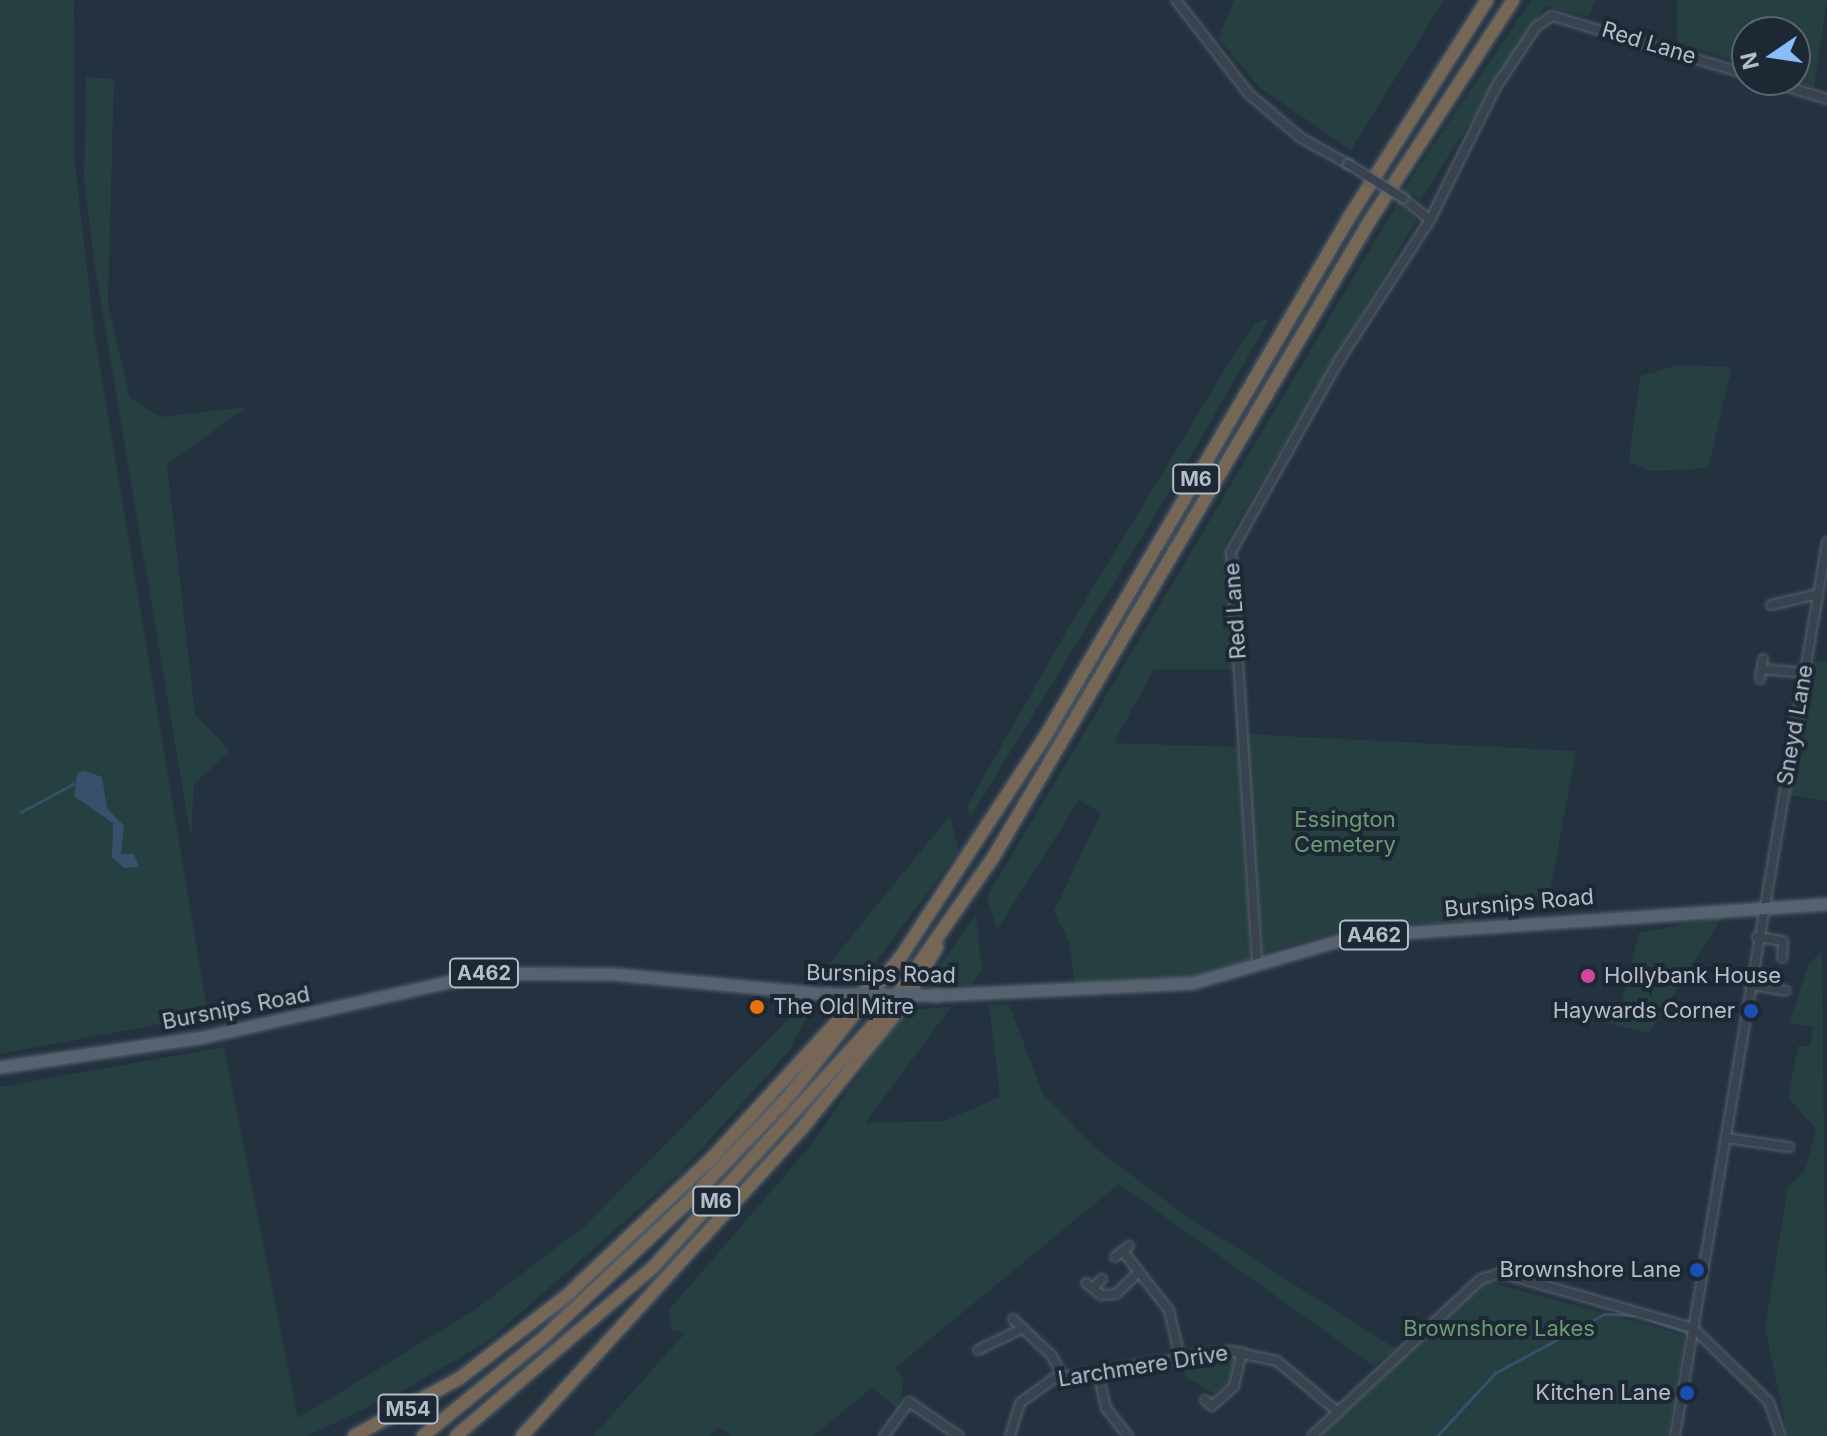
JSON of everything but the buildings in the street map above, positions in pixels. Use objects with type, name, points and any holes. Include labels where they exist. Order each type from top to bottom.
[{"type":"highway","name":"M6","points":[[423,1436],[615,1273],[751,1138],[902,955],[1046,735],[1350,216],[1487,0]]},
{"type":"highway","name":"M6","points":[[456,1436],[626,1291],[735,1182],[886,1011],[942,933],[1060,749],[1369,222],[1513,0]]},
{"type":"highway","points":[[522,1436],[846,1076],[931,964],[942,933]]},
{"type":"highway","name":"M54","points":[[354,1436],[460,1378],[664,1207],[902,955]]},
{"type":"highway","points":[[581,1372],[709,1224],[735,1182]]},
{"type":"highway","points":[[460,1378],[474,1375],[615,1273]]},
{"type":"main road","name":"A462","points":[[1763,909],[1827,904]]},
{"type":"main road","name":"Bursnips Road","points":[[0,1067],[203,1037],[503,971],[827,994],[937,995],[1192,983],[1257,961],[1355,936],[1763,909]]},
{"type":"street","points":[[1176,0],[1249,94],[1301,138],[1403,198],[1430,220]]},
{"type":"street","name":"Red Lane","points":[[1257,961],[1231,552],[1338,362],[1430,220],[1496,87],[1536,27],[1552,16],[1731,69]]},
{"type":"street","name":"Sneyd Lane","points":[[1675,1436],[1727,1138],[1757,937],[1827,542]]},
{"type":"street","points":[[1771,605],[1818,594]]},
{"type":"street","points":[[1763,659],[1761,674],[1804,673]]},
{"type":"street","points":[[1757,937],[1783,941],[1782,958]]},
{"type":"street","points":[[1750,985],[1786,991]]},
{"type":"street","points":[[1727,1138],[1789,1147]]},
{"type":"street","points":[[1115,1257],[1127,1250],[1139,1272],[1169,1310],[1180,1358]]},
{"type":"street","points":[[1102,1279],[1089,1286],[1116,1294],[1139,1272]]},
{"type":"street","points":[[1312,1436],[1490,1274],[1619,1302],[1693,1328],[1769,1402],[1781,1436]]},
{"type":"street","points":[[1013,1319],[1019,1330],[1052,1356],[1063,1377]]},
{"type":"street","points":[[978,1350],[1019,1330]]},
{"type":"street","points":[[1205,1400],[1212,1406],[1234,1386],[1242,1352]]},
{"type":"street","name":"Larchmere Drive","points":[[1010,1436],[1025,1395],[1063,1377],[1099,1376],[1180,1358],[1242,1352],[1290,1368],[1338,1412]]},
{"type":"street","points":[[1099,1376],[1106,1408],[1128,1436]]},
{"type":"street","points":[[900,1396],[959,1436]]},
{"type":"street","points":[[884,1436],[909,1402]]},
{"type":"green space","points":[[0,0],[74,0],[75,165],[95,337],[208,1015],[0,1054]]},
{"type":"green space","points":[[1234,0],[1444,0],[1351,150],[1260,88],[1218,38]]},
{"type":"green space","points":[[1531,0],[1595,0],[1589,17],[1545,6],[1421,199],[1403,190]]},
{"type":"green space","points":[[1677,0],[1827,0],[1814,87],[1811,86],[1811,16],[1731,16],[1731,60],[1677,42]]},
{"type":"green space","points":[[86,77],[114,79],[108,304],[130,398],[160,417],[247,407],[167,464],[195,714],[230,751],[194,784],[191,839],[95,268],[84,178]]},
{"type":"green space","points":[[1398,202],[1417,220],[1226,542],[1234,669],[1154,669],[1114,743],[1238,747],[1251,958],[1188,978],[1075,985],[1069,941],[1054,911],[1101,813],[1079,800],[997,930],[987,897]]},
{"type":"green space","points":[[1270,318],[1185,466],[970,818],[967,806],[1069,627],[1235,353],[1255,323]]},
{"type":"green space","points":[[1679,365],[1732,367],[1708,468],[1652,471],[1629,462],[1640,376]]},
{"type":"green space","points":[[1815,661],[1827,661],[1827,801],[1790,795]]},
{"type":"green space","name":"Essington Cemetery","points":[[1246,734],[1576,751],[1549,897],[1475,893],[1475,922],[1369,924],[1262,953]]},
{"type":"green space","points":[[950,815],[959,851],[860,983],[817,979]]},
{"type":"green space","points":[[976,915],[982,969],[970,987],[929,980]]},
{"type":"green space","points":[[1722,917],[1650,1033],[1599,1021],[1591,1002],[1622,1002],[1639,933]]},
{"type":"green space","points":[[1822,950],[1827,1436],[1788,1436],[1765,1328],[1788,1187],[1805,1170],[1816,1129],[1788,1097],[1798,1046],[1810,1046],[1813,1027],[1789,1023],[1808,966]]},
{"type":"green space","points":[[803,1004],[808,1015],[789,1051],[679,1174],[487,1342],[400,1392],[307,1436],[0,1436],[0,1087],[224,1047],[298,1418],[473,1311],[585,1226]]},
{"type":"green space","points":[[989,1005],[1009,1005],[1043,1094],[1097,1149],[1185,1215],[1396,1349],[1374,1366],[1119,1184],[895,1368],[904,1379],[899,1409],[872,1388],[813,1436],[732,1436],[718,1427],[709,1436],[593,1436],[686,1332],[672,1331],[668,1311],[812,1144],[903,1010],[951,1007],[865,1123],[944,1121],[1000,1097]]},
{"type":"green space","name":"Brownshore Lakes","points":[[1485,1281],[1685,1335],[1668,1436],[1320,1436]]},
{"type":"green space","points":[[1234,1358],[1231,1379],[1215,1394],[1185,1377],[1184,1366]]},
{"type":"water","points":[[85,771],[102,777],[107,808],[124,826],[121,854],[134,854],[139,867],[124,868],[112,857],[113,823],[74,796],[77,773]]},
{"type":"waterway","points":[[21,812],[73,784]]},
{"type":"waterway","points":[[1437,1436],[1495,1373],[1604,1314],[1634,1315]]},
{"type":"waterway","points":[[1649,1319],[1691,1334]]},
{"type":"place","name":"Hollybank House","points":[[1588,976]]},
{"type":"place","name":"The Old Mitre","points":[[757,1007]]},
{"type":"place","name":"Haywards Corner","points":[[1751,1011]]},
{"type":"place","name":"Brownshore Lane","points":[[1697,1270]]},
{"type":"place","name":"Kitchen Lane","points":[[1687,1393]]}]
